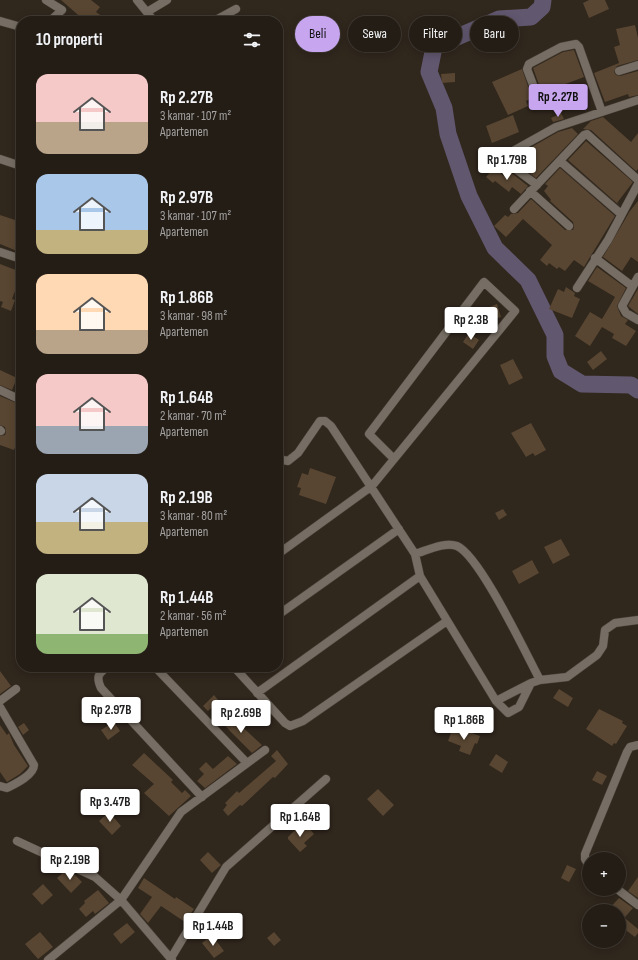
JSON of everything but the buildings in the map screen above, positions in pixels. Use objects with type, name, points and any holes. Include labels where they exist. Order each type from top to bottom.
[{"type":"street","points":[[46,0],[62,10],[55,16]]},
{"type":"street","points":[[137,0],[150,16]]},
{"type":"street","points":[[146,12],[167,0]]},
{"type":"street","points":[[224,16],[236,10]]},
{"type":"street","points":[[0,21],[16,26]]},
{"type":"street","points":[[538,98],[527,69],[529,64],[561,47],[576,44],[579,46],[602,112]]},
{"type":"street","points":[[619,70],[638,65]]},
{"type":"street","points":[[537,185],[509,164],[505,158],[506,155],[556,127],[638,100]]},
{"type":"street","points":[[514,209],[584,135],[587,134],[638,180]]},
{"type":"street","points":[[0,159],[16,164]]},
{"type":"street","points":[[560,161],[621,214]]},
{"type":"street","points":[[577,288],[608,240],[638,184]]},
{"type":"street","points":[[530,191],[569,226]]},
{"type":"street","points":[[0,252],[16,258]]},
{"type":"street","points":[[595,258],[632,286]]},
{"type":"street","points":[[638,277],[622,306],[626,313],[638,320]]},
{"type":"street","points":[[283,550],[372,486],[394,460],[515,311],[484,282],[369,434],[394,460]]},
{"type":"street","points":[[0,390],[16,398]]},
{"type":"street","points":[[283,460],[288,461],[298,454],[320,421],[325,421],[331,426],[372,486],[415,554],[420,576],[496,701],[508,713],[514,711],[519,707],[531,683]]},
{"type":"street","points":[[283,611],[399,529]]},
{"type":"street","points":[[415,554],[441,546],[456,546],[468,554],[493,593],[540,680]]},
{"type":"street","points":[[258,693],[420,576]]},
{"type":"street","points":[[496,701],[531,683],[540,680],[567,677],[597,655],[603,646],[605,630],[615,623],[638,620]]},
{"type":"street","points":[[239,672],[285,723],[290,726],[295,725],[303,721],[447,621]]},
{"type":"street","points":[[101,672],[98,674],[97,680],[100,688],[202,797]]},
{"type":"street","points":[[160,672],[247,764]]},
{"type":"street","points":[[0,701],[16,689]]},
{"type":"street","points":[[0,707],[34,765],[34,769],[12,786],[7,788],[0,786]]},
{"type":"street","points":[[587,852],[627,752],[630,747],[638,745]]},
{"type":"street","points":[[48,960],[121,900],[181,812],[265,750]]},
{"type":"street","points":[[17,841],[95,877],[121,900],[168,958],[226,867],[326,779]]},
{"type":"street","points":[[626,896],[638,905]]},
{"type":"waterway","points":[[543,0],[542,7],[531,17],[499,19],[434,47],[429,72],[444,108],[448,134],[469,196],[495,248],[528,280],[555,335],[555,356],[561,371],[582,384],[631,385],[638,390]]}]
